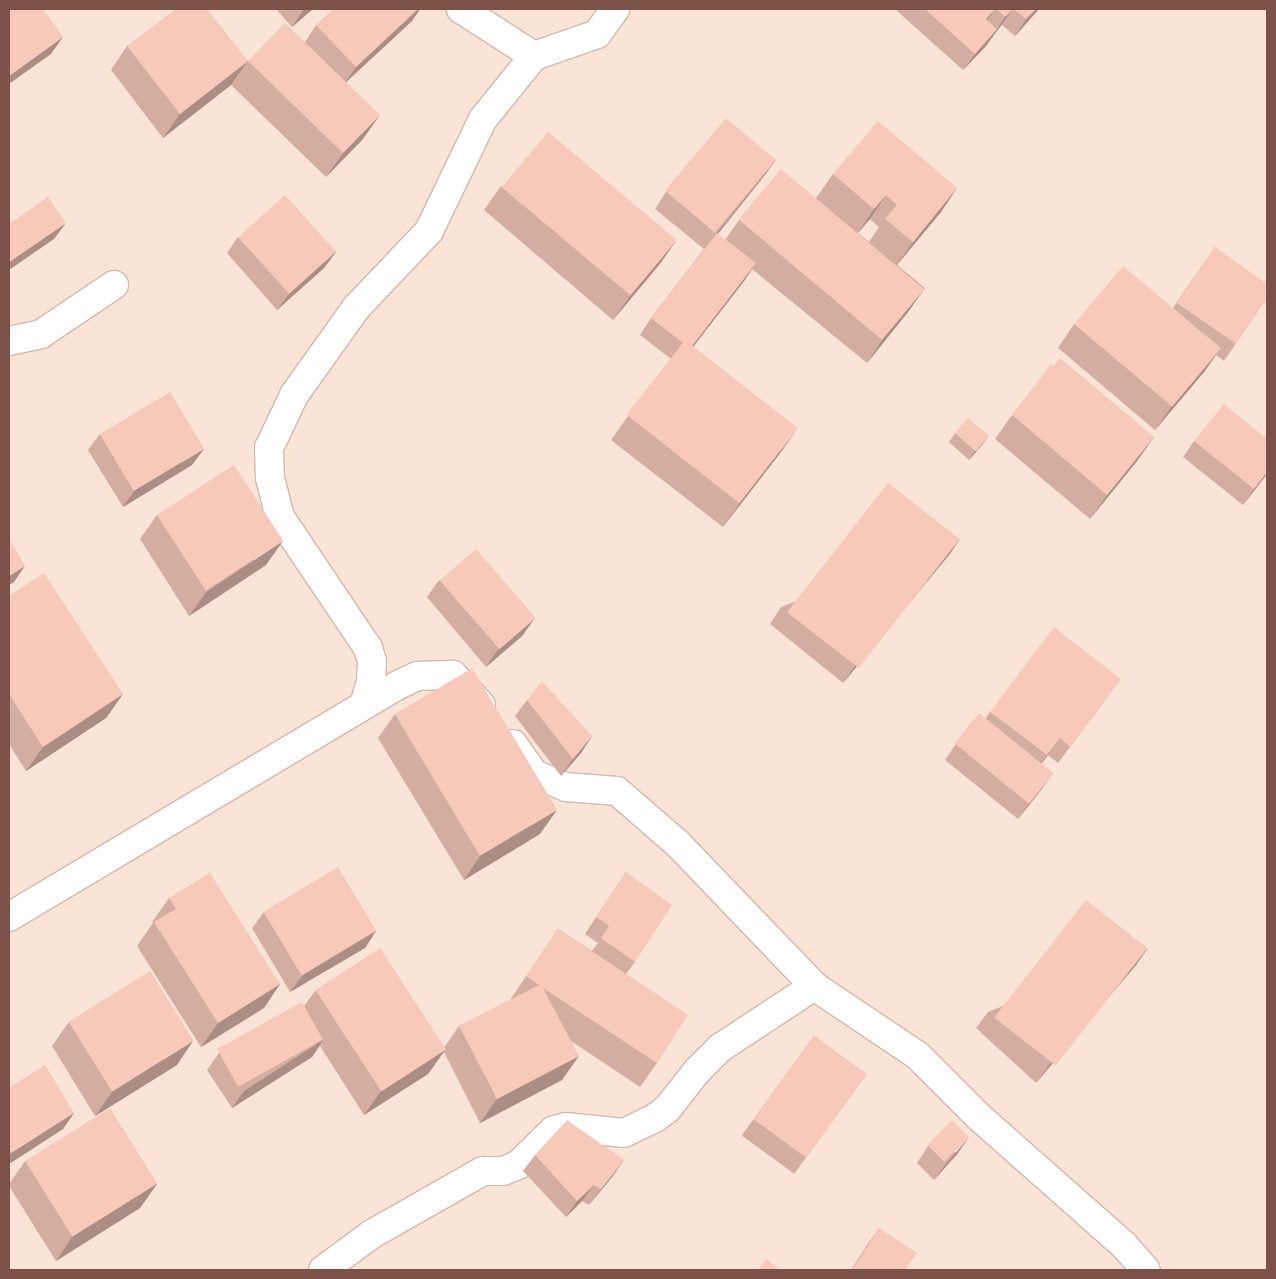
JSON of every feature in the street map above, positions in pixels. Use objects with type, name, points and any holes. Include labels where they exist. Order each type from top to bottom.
[{"type":"street","points":[[461,9],[534,56]]},
{"type":"street","points":[[365,702],[371,681],[372,662],[368,648],[280,517],[270,478],[269,448],[294,395],[356,308],[429,231],[483,119],[534,56],[597,34],[615,9]]},
{"type":"street","points":[[9,341],[41,334],[114,285]]},
{"type":"street","points":[[372,662],[398,684]]},
{"type":"street","points":[[9,917],[365,702],[398,684],[417,676],[453,675],[498,723],[534,774],[566,787],[617,791],[678,844],[814,986],[918,1056],[978,1116],[1124,1245],[1146,1270]]},
{"type":"street","points":[[323,1270],[372,1234],[483,1171],[503,1171],[518,1165],[554,1130],[566,1128],[624,1133],[654,1118],[667,1109],[697,1071],[720,1048],[814,986]]},
{"type":"shaded area","points":[[9,9],[1267,9],[1267,1270],[9,1270]]},
{"type":"building","points":[[9,9],[43,9],[63,37],[9,76]]},
{"type":"building","points":[[176,9],[207,9],[248,61],[180,114],[127,46]]},
{"type":"building","points":[[334,9],[418,9],[356,67],[316,25]]},
{"type":"building","points":[[925,9],[995,9],[986,19],[997,29],[975,54]]},
{"type":"building","points":[[996,9],[1013,9],[1005,17]]},
{"type":"building","points":[[1014,9],[1036,9],[1026,19]]},
{"type":"building","points":[[285,23],[380,115],[343,153],[248,61]]},
{"type":"building","points":[[726,118],[776,160],[715,233],[665,191]]},
{"type":"building","points":[[878,121],[957,188],[913,242],[885,219],[897,205],[886,195],[874,209],[833,174]]},
{"type":"building","points":[[548,132],[677,240],[630,295],[502,187]]},
{"type":"building","points":[[781,169],[924,289],[882,340],[739,220]]},
{"type":"building","points":[[285,195],[336,251],[289,294],[238,237]]},
{"type":"building","points":[[48,197],[66,223],[9,262],[9,224]]},
{"type":"building","points":[[717,233],[756,263],[692,346],[685,340],[683,343],[651,318]]},
{"type":"building","points":[[1215,247],[1267,284],[1267,298],[1236,344],[1177,303]]},
{"type":"building","points":[[1123,266],[1221,348],[1172,406],[1074,324]]},
{"type":"building","points":[[685,340],[798,428],[739,503],[627,415]]},
{"type":"building","points":[[1060,358],[1154,437],[1107,495],[1012,415],[1051,364],[1053,366]]},
{"type":"building","points":[[170,392],[204,449],[134,491],[100,434]]},
{"type":"building","points":[[1224,404],[1267,439],[1267,472],[1254,489],[1194,441]]},
{"type":"building","points":[[968,418],[989,436],[976,451],[955,433]]},
{"type":"building","points":[[234,465],[283,540],[206,591],[157,515]]},
{"type":"building","points":[[888,483],[960,539],[859,668],[787,612]]},
{"type":"building","points":[[9,538],[25,566],[9,576]]},
{"type":"building","points":[[476,549],[536,618],[499,649],[440,580]]},
{"type":"building","points":[[44,573],[123,694],[43,747],[9,694],[9,596]]},
{"type":"building","points":[[1054,627],[1121,679],[1070,747],[1060,738],[1047,755],[990,712]]},
{"type":"building","points":[[472,668],[557,809],[480,856],[395,714]]},
{"type":"building","points":[[542,681],[592,736],[573,759],[527,700]]},
{"type":"building","points":[[979,713],[1054,773],[1029,804],[954,743]]},
{"type":"building","points":[[338,867],[376,930],[302,975],[263,912]]},
{"type":"building","points":[[626,872],[672,905],[635,962],[601,938],[609,926],[596,917]]},
{"type":"building","points":[[210,873],[280,984],[218,1023],[154,922],[176,909],[169,898]]},
{"type":"building","points":[[1086,900],[1147,948],[1056,1065],[994,1017]]},
{"type":"building","points":[[558,929],[688,1015],[657,1063],[543,988],[579,1056],[497,1099],[459,1026],[539,985],[526,976]]},
{"type":"building","points":[[380,948],[446,1049],[381,1091],[315,990]]},
{"type":"building","points":[[150,971],[193,1041],[112,1091],[69,1022]]},
{"type":"building","points":[[302,1002],[323,1040],[238,1087],[217,1049]]},
{"type":"building","points":[[814,1036],[867,1074],[806,1158],[753,1119]]},
{"type":"building","points":[[45,1065],[74,1113],[11,1153],[9,1149],[9,1088]]},
{"type":"building","points":[[110,1108],[157,1183],[72,1236],[25,1161]]},
{"type":"building","points":[[567,1120],[624,1160],[601,1189],[594,1185],[577,1201],[535,1155]]},
{"type":"building","points":[[952,1120],[969,1137],[944,1162],[927,1145]]},
{"type":"building","points":[[879,1228],[917,1253],[905,1270],[852,1270]]},
{"type":"building","points":[[766,1259],[780,1270],[758,1270]]}]
